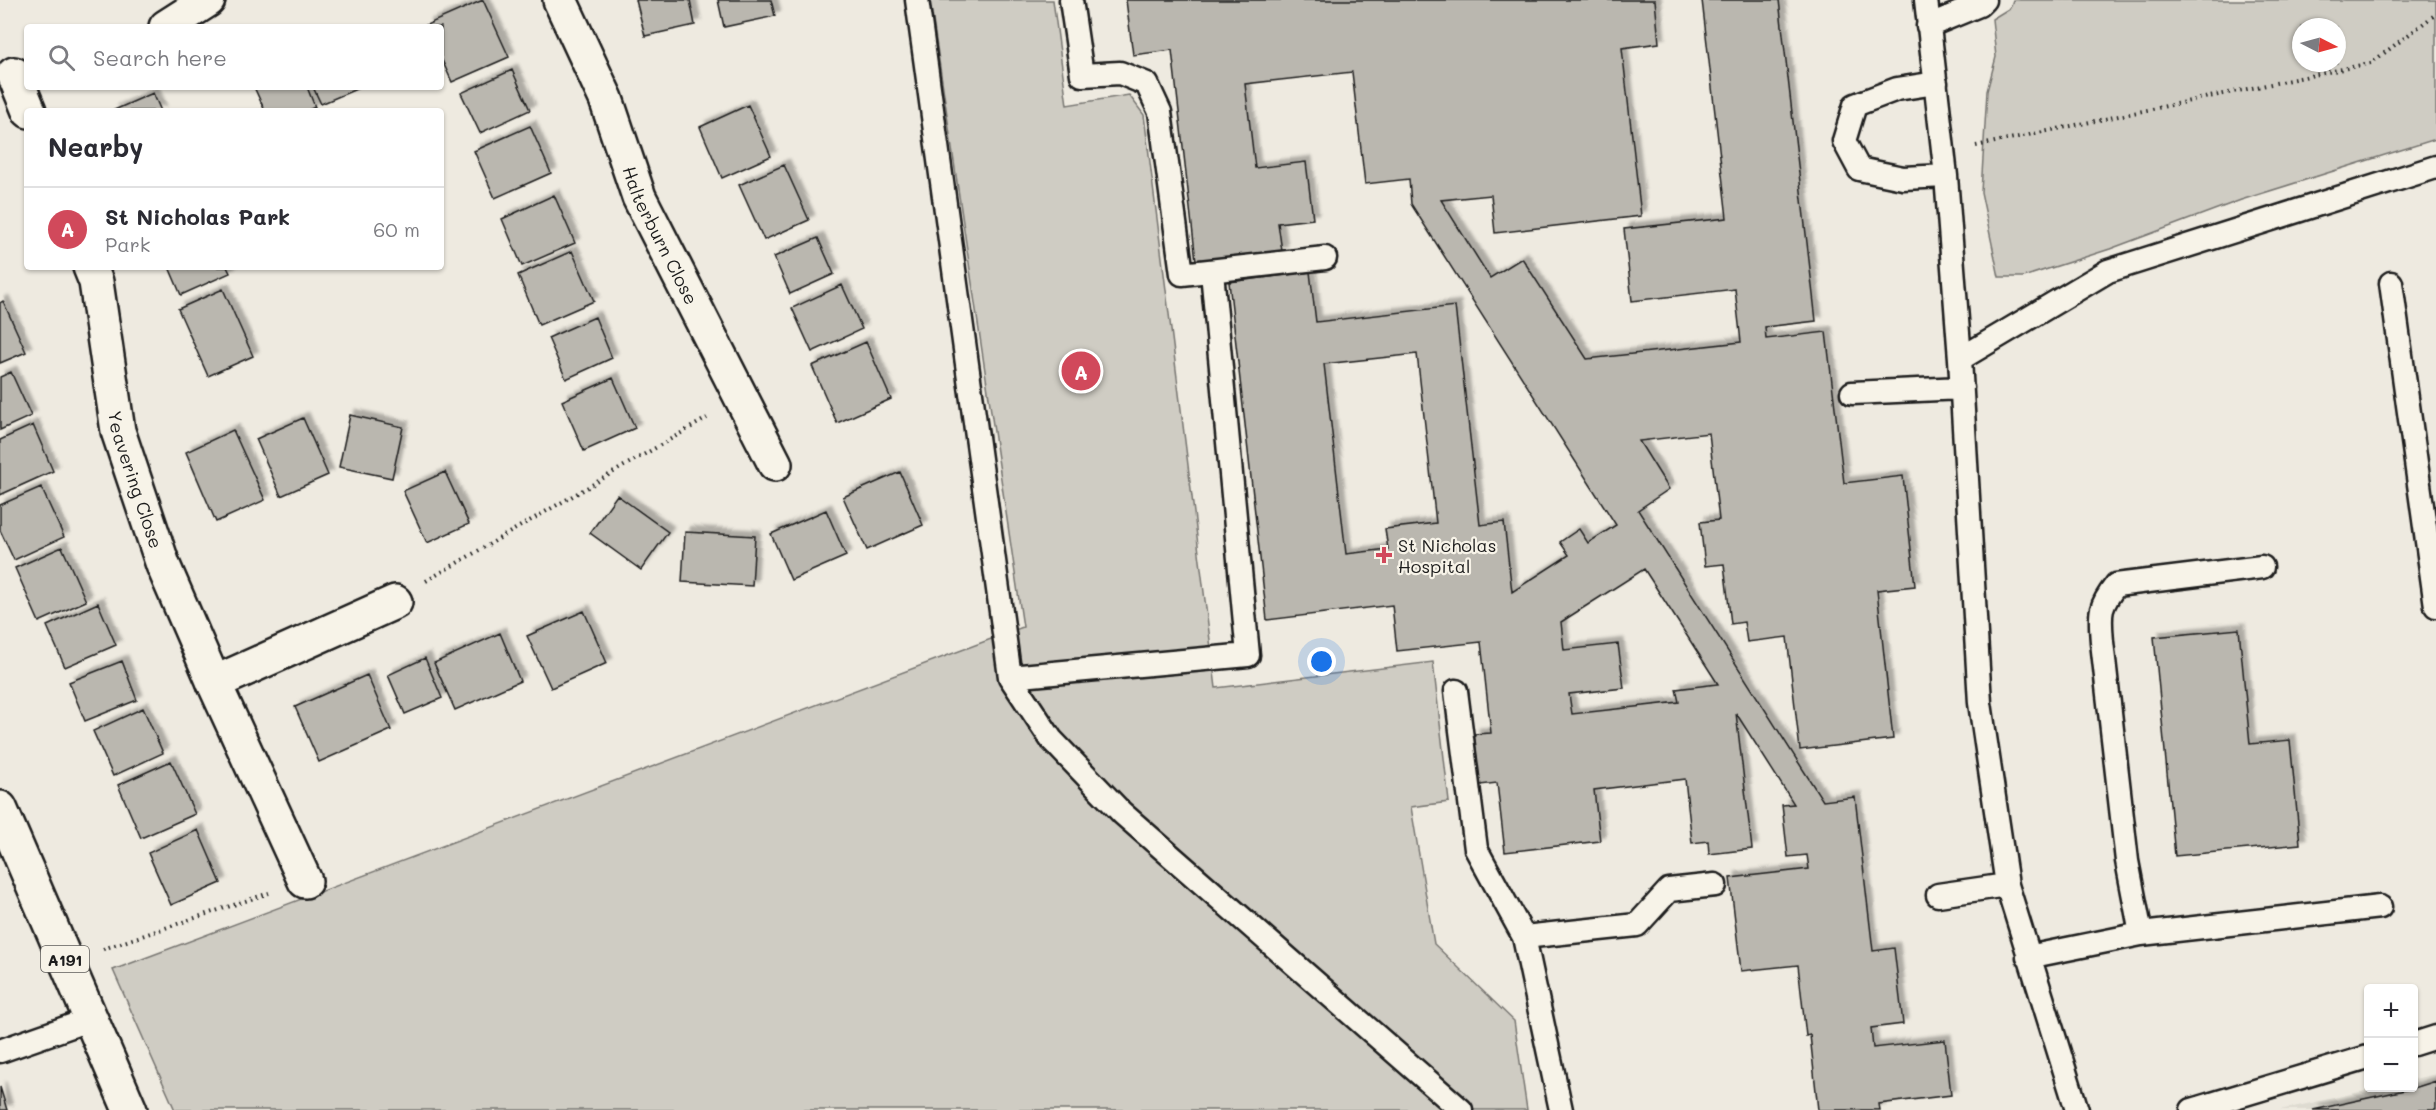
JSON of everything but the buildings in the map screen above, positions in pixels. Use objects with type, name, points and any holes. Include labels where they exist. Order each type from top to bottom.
[{"type":"street","points":[[171,24],[208,0]]},
{"type":"street","name":"Halterburn Close","points":[[560,0],[606,99],[639,197],[775,464]]},
{"type":"street","points":[[14,75],[28,108]]},
{"type":"street","name":"Yeavering Close","points":[[91,270],[96,282],[118,431],[163,565],[305,881]]},
{"type":"street","points":[[214,682],[395,602]]},
{"type":"street","name":"A191","points":[[0,808],[129,1110]]},
{"type":"lane","points":[[917,0],[1010,677],[1051,739],[1122,813],[1461,1110]]},
{"type":"lane","points":[[1071,0],[1082,75],[1120,72],[1147,84],[1160,112],[1182,274],[1325,258]]},
{"type":"lane","points":[[1926,0],[1946,176],[1960,358],[1980,703],[2007,885],[2077,1110]]},
{"type":"lane","points":[[1928,26],[1979,5],[1984,0]]},
{"type":"lane","points":[[1936,83],[1897,89],[1855,105],[1844,141],[1859,168],[1904,178],[1946,176]]},
{"type":"lane","points":[[1960,358],[2108,271],[2436,167]]},
{"type":"lane","points":[[1010,677],[1248,655],[1212,272]]},
{"type":"lane","points":[[2391,283],[2436,606]]},
{"type":"lane","points":[[1852,393],[1962,388]]},
{"type":"lane","points":[[2141,934],[2127,861],[2119,794],[2102,642],[2103,601],[2116,585],[2262,567]]},
{"type":"lane","points":[[1456,691],[1476,849],[1524,938],[1561,1110]]},
{"type":"lane","points":[[1524,938],[1637,925],[1670,890],[1715,885]]},
{"type":"lane","points":[[1938,895],[2007,885]]},
{"type":"lane","points":[[2028,957],[2141,934],[2380,907]]},
{"type":"lane","points":[[0,1051],[91,1019]]},
{"type":"lane","points":[[2418,1043],[2436,1037]]},
{"type":"lane","points":[[2192,1110],[2364,1058]]},
{"type":"path","points":[[1943,153],[2371,63],[2436,14]]},
{"type":"path","points":[[395,602],[433,577],[742,398]]},
{"type":"path","points":[[66,962],[305,881]]},
{"type":"shaded area","points":[[930,0],[1053,0],[1067,105],[1129,95],[1144,115],[1216,688],[1433,662],[1449,802],[1411,807],[1434,944],[1514,1021],[1527,1110],[175,1110],[113,970],[1023,627]]},
{"type":"shaded area","points":[[2013,0],[2436,0],[2436,139],[2241,200],[2110,249],[2023,277],[1999,277],[1981,192],[1987,91],[1996,57],[1992,19],[2010,8]]},
{"type":"shaded area","points":[[2436,1074],[2436,1110],[2280,1110],[2364,1091],[2418,1092],[2418,1078]]},
{"type":"place","name":"St Nicholas Park","points":[[1081,371]]},
{"type":"place","name":"St Nicholas Hospital","points":[[1384,555]]}]
